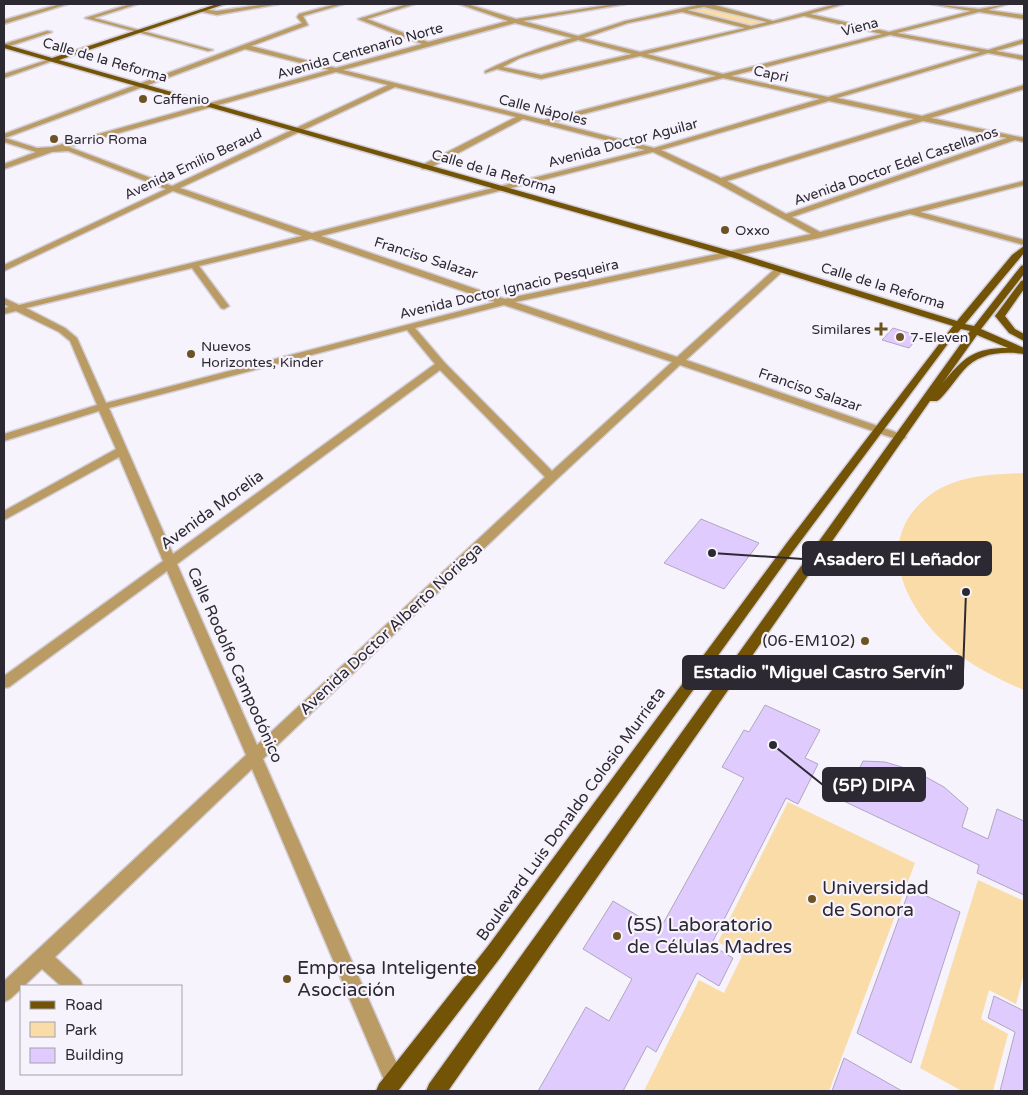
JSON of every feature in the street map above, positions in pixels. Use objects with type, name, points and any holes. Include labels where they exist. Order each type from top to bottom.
[{"type":"main road","points":[[52,60],[222,4]]},
{"type":"main road","name":"Calle de la Reforma","points":[[4,46],[731,254],[958,324],[1024,351]]},
{"type":"main road","name":"Boulevard Luis Donaldo Colosio Murrieta","points":[[390,1086],[494,952],[878,429],[958,324],[1024,249]]},
{"type":"main road","points":[[436,1091],[975,330],[1024,268]]},
{"type":"main road","points":[[1024,283],[1000,316],[1012,331],[1024,339]]},
{"type":"main road","name":"Calle de la Reforma","points":[[975,330],[1024,339]]},
{"type":"main road","points":[[921,408],[941,393],[968,358],[988,351],[1024,351]]},
{"type":"street","points":[[4,22],[65,4]]},
{"type":"street","points":[[136,4],[88,18],[210,50]]},
{"type":"street","points":[[260,4],[267,5]]},
{"type":"street","points":[[201,11],[217,13],[276,4]]},
{"type":"street","points":[[4,138],[306,23],[300,17],[301,15],[337,4]]},
{"type":"street","points":[[412,4],[360,19],[430,45]]},
{"type":"street","name":"Capri","points":[[462,4],[515,21],[722,76],[1024,140]]},
{"type":"street","name":"Avenida Centenario Norte","points":[[56,148],[515,21],[623,4]]},
{"type":"street","points":[[486,72],[504,63],[577,37],[626,22],[706,4],[774,22]]},
{"type":"street","points":[[532,82],[552,74],[752,28],[841,4]]},
{"type":"street","points":[[934,4],[1024,17]]},
{"type":"street","points":[[987,4],[995,6]]},
{"type":"street","name":"Viena","points":[[542,122],[1005,4]]},
{"type":"street","points":[[568,8],[576,12]]},
{"type":"street","points":[[680,10],[752,28]]},
{"type":"street","points":[[803,15],[886,33],[1024,58]]},
{"type":"street","points":[[4,46],[49,32]]},
{"type":"street","name":"Avenida Doctor Aguilar","points":[[4,311],[504,189],[654,150],[825,98],[1024,41]]},
{"type":"street","name":"Calle Nápoles","points":[[246,47],[654,150],[720,181],[819,235]]},
{"type":"street","points":[[4,76],[52,60]]},
{"type":"street","points":[[504,63],[552,74]]},
{"type":"street","points":[[495,67],[541,77]]},
{"type":"street","name":"Avenida Emilio Beraud","points":[[4,268],[393,85]]},
{"type":"street","points":[[720,181],[1024,87]]},
{"type":"street","points":[[425,167],[522,117]]},
{"type":"street","name":"Avenida Doctor Edel Castellanos","points":[[786,217],[1024,135]]},
{"type":"street","points":[[4,138],[31,149],[56,148]]},
{"type":"street","points":[[4,167],[56,148]]},
{"type":"street","name":"Franciso Salazar","points":[[56,148],[69,149],[171,188],[508,301],[900,437]]},
{"type":"street","name":"Avenida Doctor Ignacio Pesqueira","points":[[4,438],[102,407],[508,301],[819,235],[1024,183]]},
{"type":"street","points":[[910,212],[1024,243]]},
{"type":"street","points":[[194,265],[224,306]]},
{"type":"street","name":"Avenida Doctor Alberto Noriega","points":[[4,993],[552,478],[780,269]]},
{"type":"street","name":"Calle Rodolfo Campodónico","points":[[4,301],[62,330],[74,340],[256,756],[390,1086]]},
{"type":"street","points":[[408,326],[441,365],[552,478]]},
{"type":"street","name":"Avenida Morelia","points":[[4,683],[169,560],[441,365]]},
{"type":"street","points":[[4,516],[121,451]]},
{"type":"street","points":[[42,957],[73,985]]},
{"type":"green space","points":[[703,6],[764,22],[749,26],[687,10]]},
{"type":"green space","points":[[1024,473],[1024,690],[977,667],[952,649],[935,633],[920,615],[909,595],[901,574],[898,553],[902,533],[912,513],[940,488],[975,477]]},
{"type":"green space","points":[[788,802],[915,863],[829,1091],[644,1091],[699,980],[724,993],[742,956],[718,942]]},
{"type":"green space","points":[[978,880],[1024,901],[1024,973],[1016,1004],[989,990],[981,1019],[1008,1034],[993,1091],[962,1091],[920,1068]]},
{"type":"building","name":"7-Eleven","points":[[893,328],[919,336],[909,348],[882,340]]},
{"type":"building","points":[[701,519],[759,543],[724,589],[664,563]]},
{"type":"building","points":[[765,705],[820,730],[805,758],[818,764],[798,804],[786,798],[711,945],[733,958],[719,986],[697,973],[656,1052],[647,1046],[623,1091],[538,1091],[586,1007],[609,1021],[632,979],[583,949],[613,901],[660,929],[744,778],[722,767],[744,730],[749,732]]},
{"type":"building","points":[[863,761],[885,762],[915,771],[944,787],[968,808],[962,827],[988,839],[997,809],[1024,821],[1024,895],[977,873],[979,865],[833,796],[844,773],[855,778]]},
{"type":"building","points":[[910,888],[960,912],[911,1063],[857,1033]]},
{"type":"building","points":[[994,996],[1024,1011],[1024,1091],[1000,1091],[1015,1032],[988,1018]]},
{"type":"building","points":[[844,1058],[902,1091],[832,1091]]},
{"type":"place","name":"Caffenio","points":[[143,99]]},
{"type":"place","name":"Barrio Roma","points":[[54,139]]},
{"type":"place","name":"Oxxo","points":[[725,230]]},
{"type":"place","name":"Similares","points":[[881,329]]},
{"type":"place","name":"7-Eleven","points":[[900,337]]},
{"type":"place","name":"Nuevos Horizontes, Kinder","points":[[191,354]]},
{"type":"place","name":"Asadero El Leñador","points":[[712,553]]},
{"type":"place","name":"Estadio \"Miguel Castro Servín\"","points":[[966,592]]},
{"type":"place","name":"(06-EM102)","points":[[865,641]]},
{"type":"place","name":"(5P) DIPA","points":[[773,745]]},
{"type":"place","name":"Universidad de Sonora","points":[[812,899]]},
{"type":"place","name":"(5S) Laboratorio de Células Madres","points":[[617,936]]},
{"type":"place","name":"Empresa Inteligente Asociación","points":[[287,979]]}]
